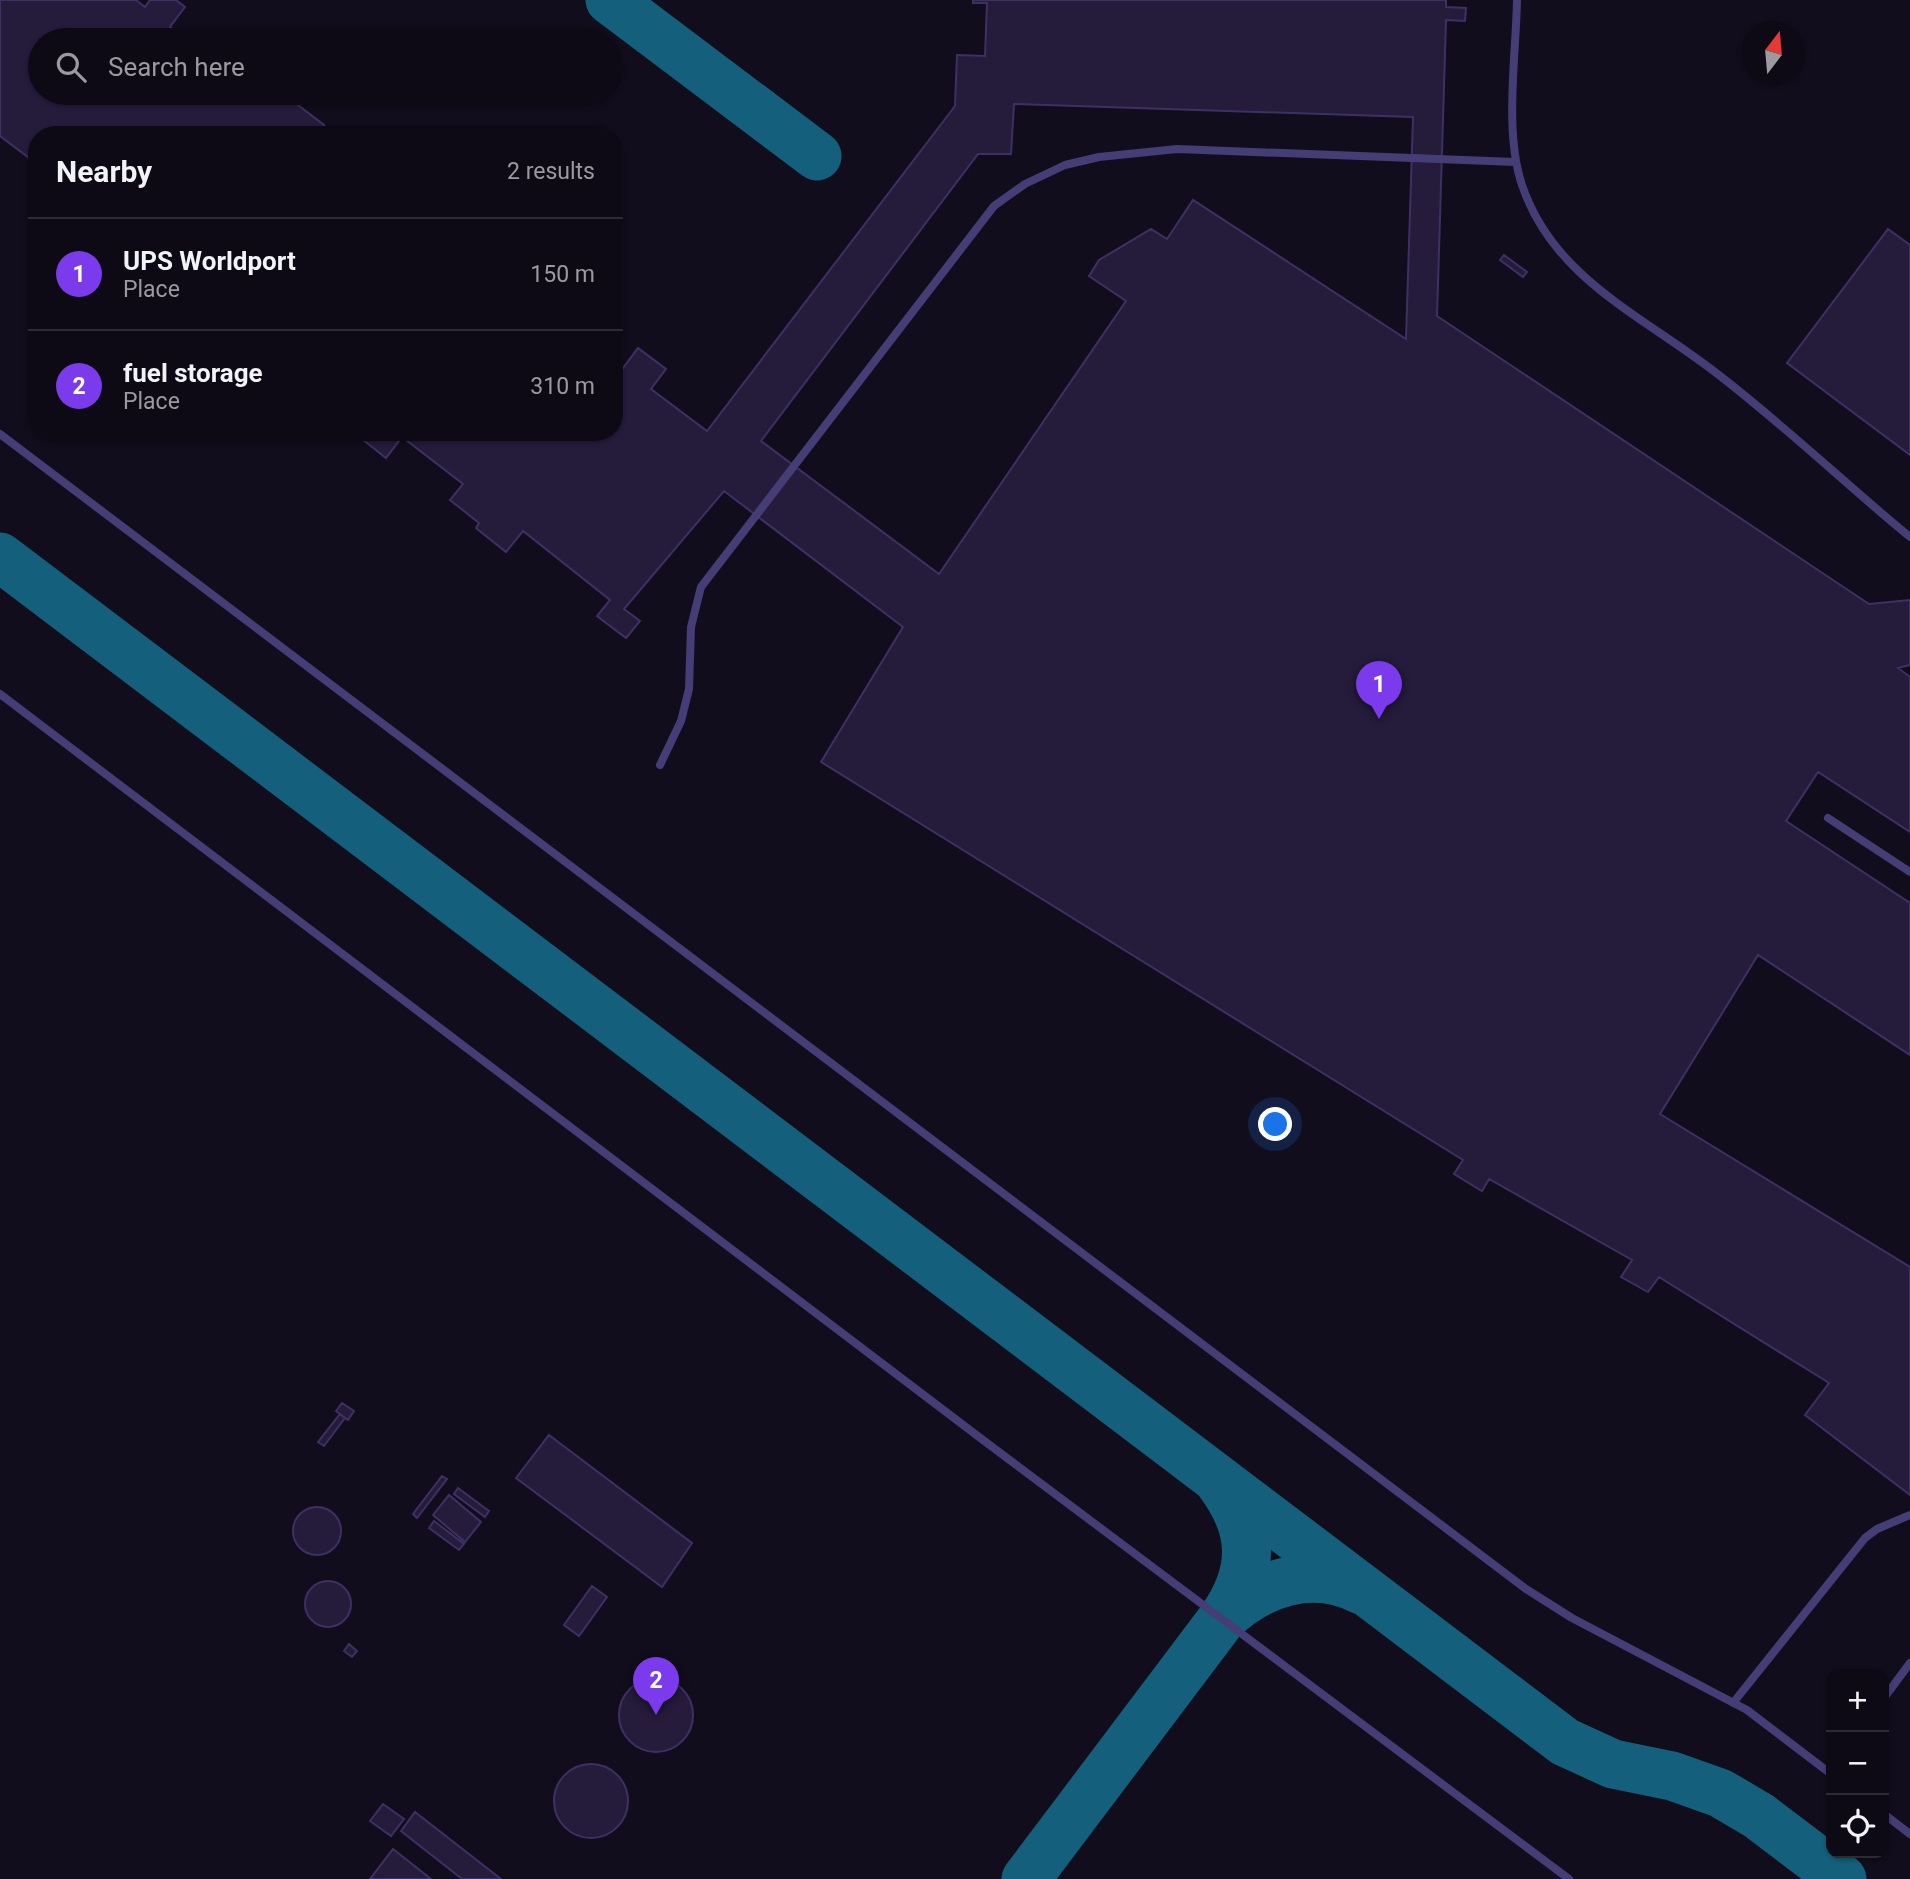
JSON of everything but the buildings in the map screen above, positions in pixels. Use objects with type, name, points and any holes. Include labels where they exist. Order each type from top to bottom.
[{"type":"lane","points":[[1517,0],[1515,162],[1533,211],[1547,237],[1574,271],[1712,370],[1910,537]]},
{"type":"lane","points":[[660,765],[681,721],[689,690],[691,627],[701,586],[994,206],[1015,191],[1065,165],[1099,157],[1177,149],[1515,162]]},
{"type":"lane","points":[[0,434],[1526,1589],[1572,1618],[1733,1703],[1826,1768]]},
{"type":"lane","points":[[0,694],[1513,1840],[1569,1879]]},
{"type":"lane","points":[[1828,818],[1910,872]]},
{"type":"lane","points":[[1733,1703],[1866,1538],[1877,1529],[1910,1515]]},
{"type":"lane","points":[[1889,1692],[1910,1663]]},
{"type":"lane","points":[[1889,1818],[1910,1834]]},
{"type":"taxiway","points":[[610,0],[817,156]]},
{"type":"taxiway","points":[[0,557],[1565,1742],[1613,1764],[1672,1776],[1720,1793],[1759,1816],[1842,1879]]},
{"type":"taxiway","points":[[1026,1879],[1233,1602],[1245,1568],[1245,1534],[1240,1517],[1220,1483]]},
{"type":"taxiway","points":[[1223,1618],[1253,1595],[1288,1582],[1324,1579],[1361,1590]]},
{"type":"place","name":"UPS Worldport","points":[[1379,719]]},
{"type":"place","name":"fuel storage","points":[[656,1715]]}]
